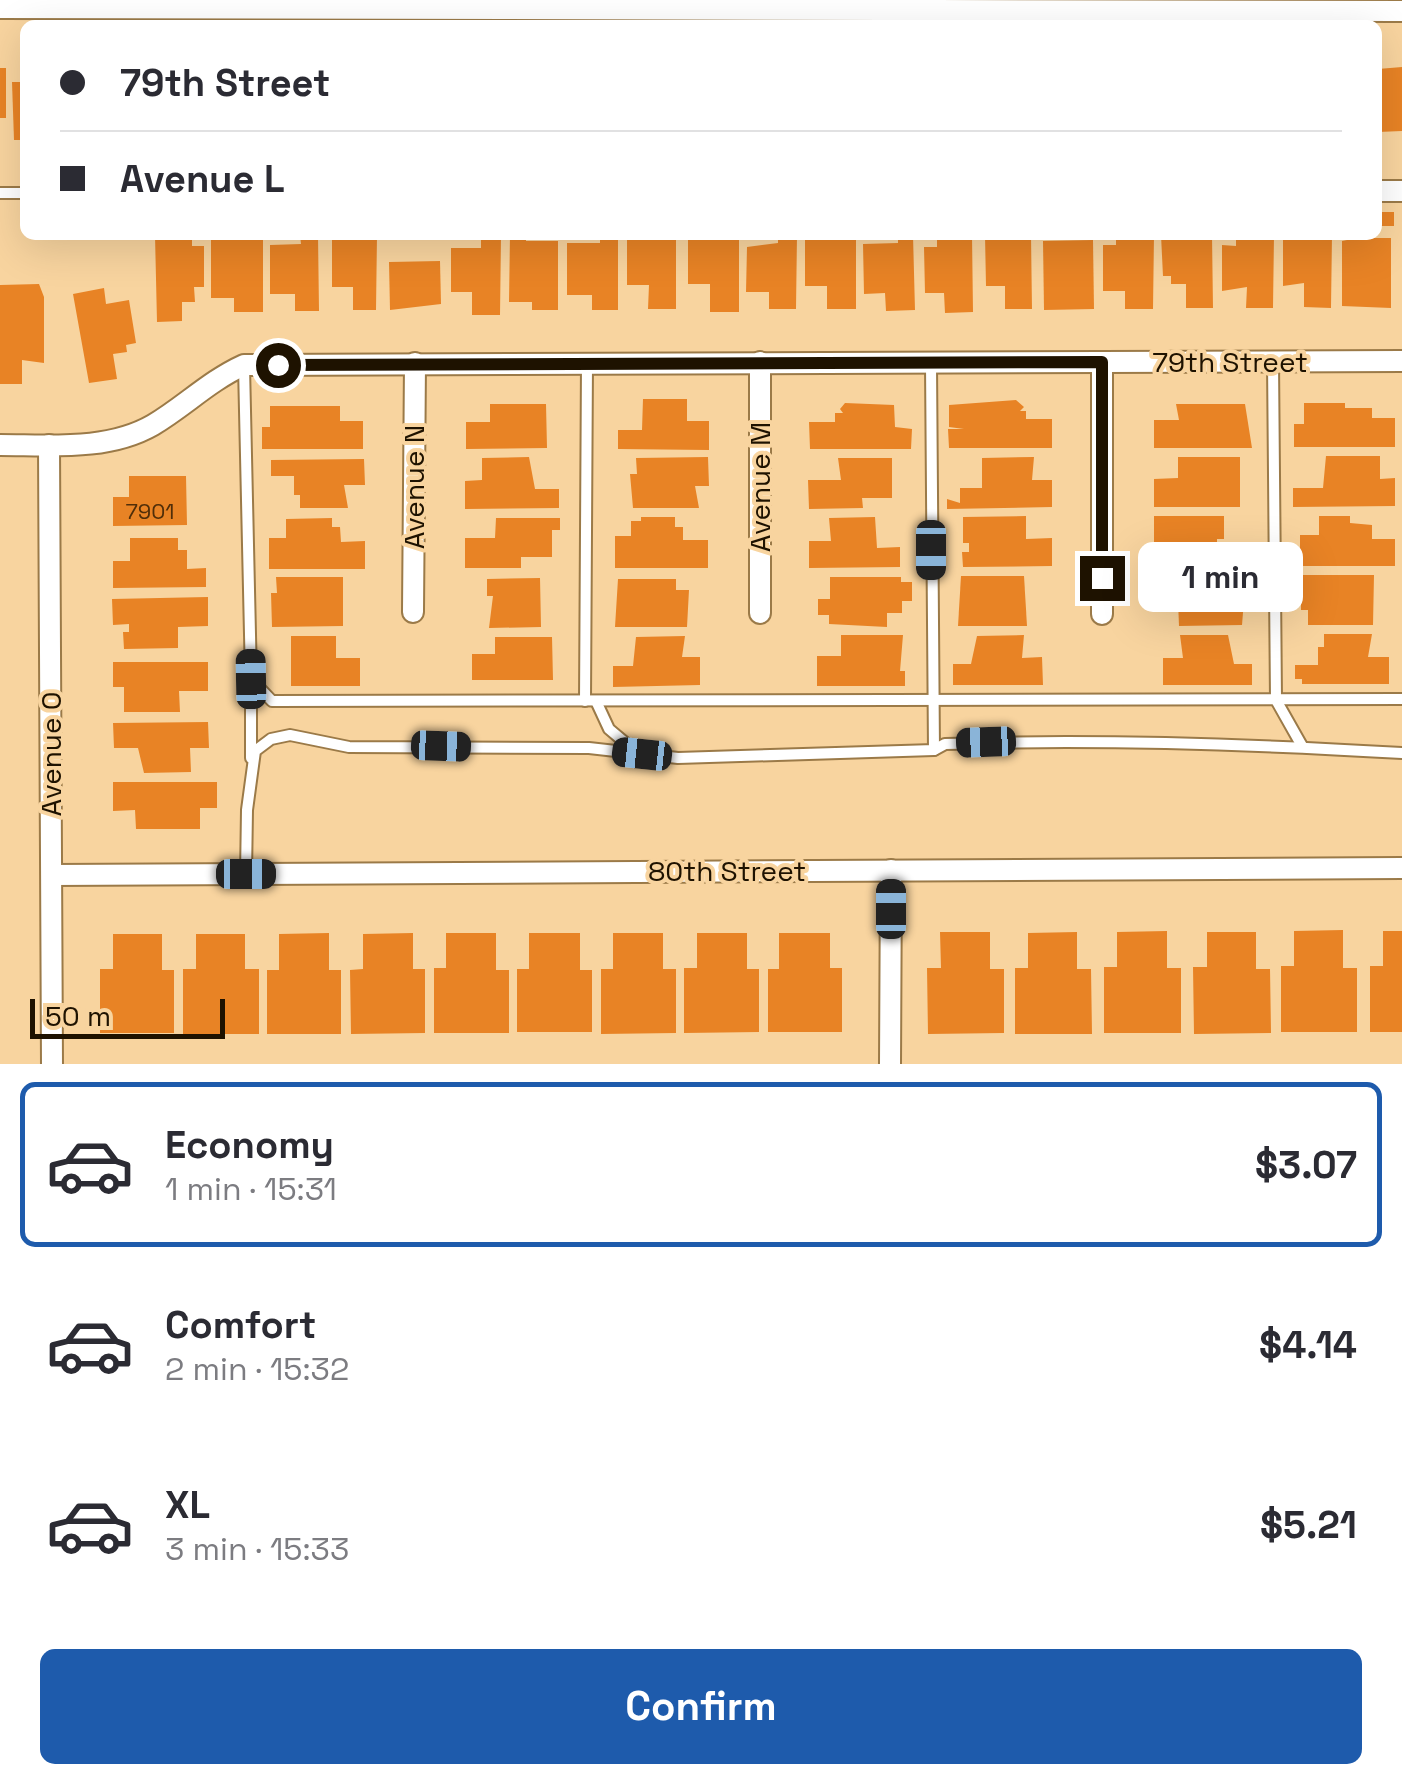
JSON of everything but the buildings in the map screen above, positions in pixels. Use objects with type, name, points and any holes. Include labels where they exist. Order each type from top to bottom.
[{"type":"street","points":[[0,8],[1402,11]]},
{"type":"street","name":"Avenue M","points":[[760,362],[760,613]]},
{"type":"street","points":[[1102,362],[1102,614]]},
{"type":"street","name":"79th Street","points":[[0,445],[108,442],[150,427],[212,379],[244,365],[1402,362]]},
{"type":"street","name":"Avenue N","points":[[412,612],[415,363]]},
{"type":"street","name":"Avenue O","points":[[49,444],[52,1064]]},
{"type":"street","name":"80th Street","points":[[52,875],[1402,868]]},
{"type":"street","points":[[890,1064],[891,870]]},
{"type":"lane","points":[[587,362],[591,701],[608,729],[642,754]]},
{"type":"lane","points":[[931,362],[934,750]]},
{"type":"lane","points":[[1273,362],[1276,700],[1302,746]]},
{"type":"lane","points":[[244,365],[251,679],[246,874]]},
{"type":"lane","points":[[251,679],[272,701],[1402,699]]},
{"type":"lane","points":[[251,772],[256,752],[271,739],[290,735],[349,748],[589,748],[678,758],[934,750],[945,744],[1036,740],[1302,746],[1402,754]]},
{"type":"route","points":[[278,365],[1102,362],[1102,578]]}]
